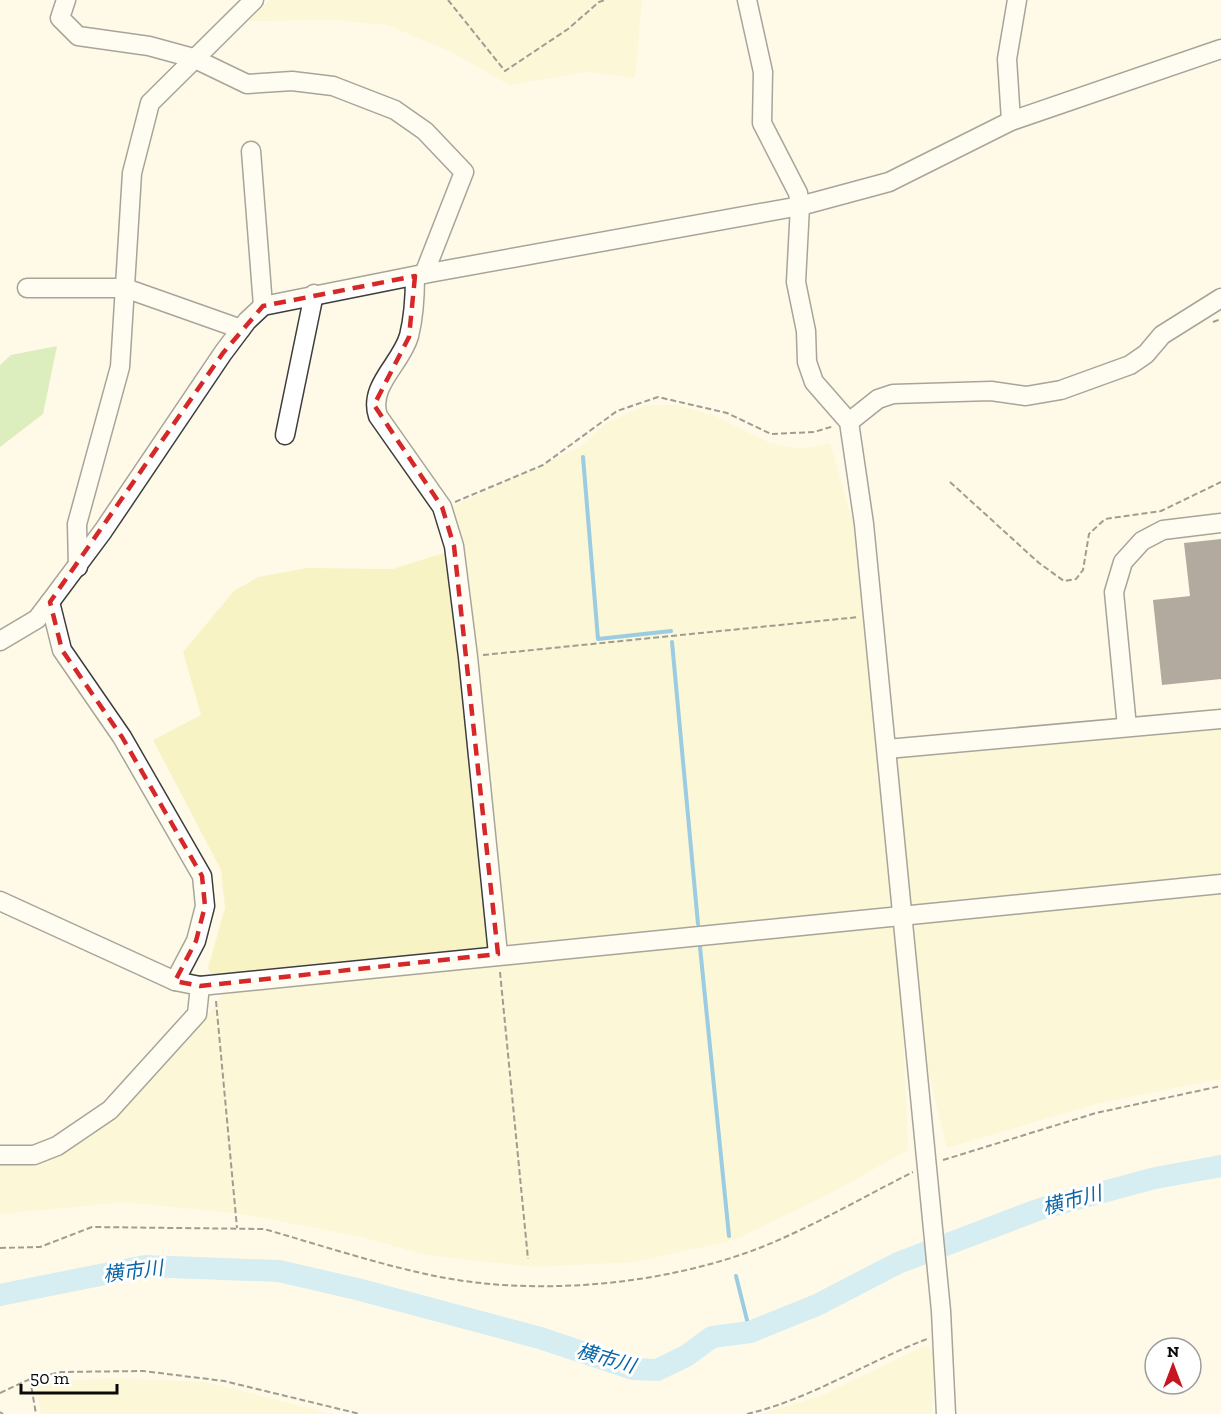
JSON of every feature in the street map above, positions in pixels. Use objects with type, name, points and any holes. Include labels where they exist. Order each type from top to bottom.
[{"type":"street","points":[[66,0],[60,18],[78,36],[149,46],[194,58],[247,84],[292,81],[333,86],[395,110],[425,131],[464,172],[420,275],[409,337],[403,353],[378,390],[374,405],[378,416],[442,507],[454,546],[468,657],[498,954]]},
{"type":"street","points":[[78,567],[77,524],[120,367],[132,173],[150,103],[254,0]]},
{"type":"street","points":[[747,0],[763,72],[762,123],[798,194],[800,206],[796,282],[806,331],[807,362],[814,382],[849,422],[864,524],[941,1311],[946,1414]]},
{"type":"street","points":[[1011,121],[1007,59],[1017,0]]},
{"type":"street","points":[[0,641],[38,619],[78,567],[241,329],[263,306],[314,294],[800,206],[889,182],[1011,121],[1221,49]]},
{"type":"street","points":[[250,151],[263,306]]},
{"type":"street","points":[[27,288],[125,288],[241,329]]},
{"type":"street","points":[[285,435],[314,294]]},
{"type":"street","points":[[849,422],[878,399],[893,394],[991,391],[1026,396],[1061,390],[1130,365],[1146,354],[1162,335],[1221,298]]},
{"type":"street","points":[[1127,727],[1114,592],[1123,562],[1142,541],[1163,530],[1221,523]]},
{"type":"street","points":[[50,602],[62,650],[122,737],[202,876],[205,906],[196,941],[175,981]]},
{"type":"street","points":[[887,748],[1221,719]]},
{"type":"street","points":[[0,901],[175,981],[207,985],[498,954],[1221,884]]},
{"type":"street","points":[[0,1155],[34,1155],[65,1141],[110,1110],[197,1014],[207,985]]},
{"type":"path","points":[[448,0],[505,71],[568,28],[599,2],[605,0]]},
{"type":"path","points":[[442,507],[478,494],[543,465],[617,411],[657,397],[727,413],[771,434],[814,432],[849,422]]},
{"type":"path","points":[[950,482],[1039,563],[1064,581],[1076,579],[1083,570],[1089,534],[1105,519],[1161,510],[1221,482]]},
{"type":"path","points":[[468,657],[873,616]]},
{"type":"path","points":[[498,954],[528,1259]]},
{"type":"path","points":[[207,985],[237,1227]]},
{"type":"path","points":[[0,1248],[40,1246],[92,1227],[237,1227],[264,1229],[434,1275],[483,1283],[561,1286],[637,1279],[705,1264],[762,1247],[927,1170],[1096,1113],[1221,1086]]},
{"type":"path","points":[[747,1414],[817,1390],[925,1340],[943,1335]]},
{"type":"path","points":[[0,1393],[30,1379],[61,1372],[143,1371],[224,1381],[360,1414]]},
{"type":"path","points":[[30,1379],[36,1414]]},
{"type":"highlighted area","points":[[415,276],[409,337],[374,405],[442,507],[454,546],[498,954],[200,986],[175,981],[196,941],[205,906],[202,876],[122,737],[62,650],[50,602],[223,353],[263,306]]},
{"type":"shaded area","points":[[269,0],[642,0],[635,78],[585,72],[509,85],[450,51],[387,25],[335,20],[249,21]]},
{"type":"shaded area","points":[[646,405],[678,405],[713,415],[770,443],[801,449],[830,443],[854,526],[902,1001],[908,1150],[829,1194],[734,1240],[634,1262],[532,1267],[427,1255],[357,1236],[242,1214],[125,1202],[0,1214],[0,1153],[37,1158],[112,1118],[204,1021],[223,993],[208,968],[225,908],[221,870],[153,740],[201,715],[183,652],[234,591],[258,577],[307,568],[393,569],[463,547],[447,509],[580,447],[606,423]]},
{"type":"shaded area","points":[[1221,729],[1221,1079],[1096,1104],[947,1148],[918,1031],[894,759]]},
{"type":"shaded area","points":[[924,1346],[934,1348],[932,1414],[762,1414],[825,1394]]},
{"type":"shaded area","points":[[109,1378],[205,1382],[332,1414],[41,1414],[37,1386],[59,1381]]},
{"type":"green space","points":[[57,346],[43,414],[0,447],[0,365],[11,355]]},
{"type":"building","points":[[1221,539],[1221,679],[1162,685],[1153,600],[1190,596],[1184,543]]},
{"type":"waterway","points":[[583,457],[598,639],[671,631]]},
{"type":"waterway","points":[[672,642],[698,924]]},
{"type":"waterway","points":[[700,947],[729,1236]]},
{"type":"waterway","name":"横市川","points":[[0,1295],[145,1266],[279,1271],[357,1289],[540,1338],[633,1369],[657,1370],[686,1356],[712,1337],[750,1332],[817,1305],[898,1263],[1040,1209],[1155,1178],[1221,1166]]},
{"type":"waterway","points":[[736,1276],[750,1332]]}]
